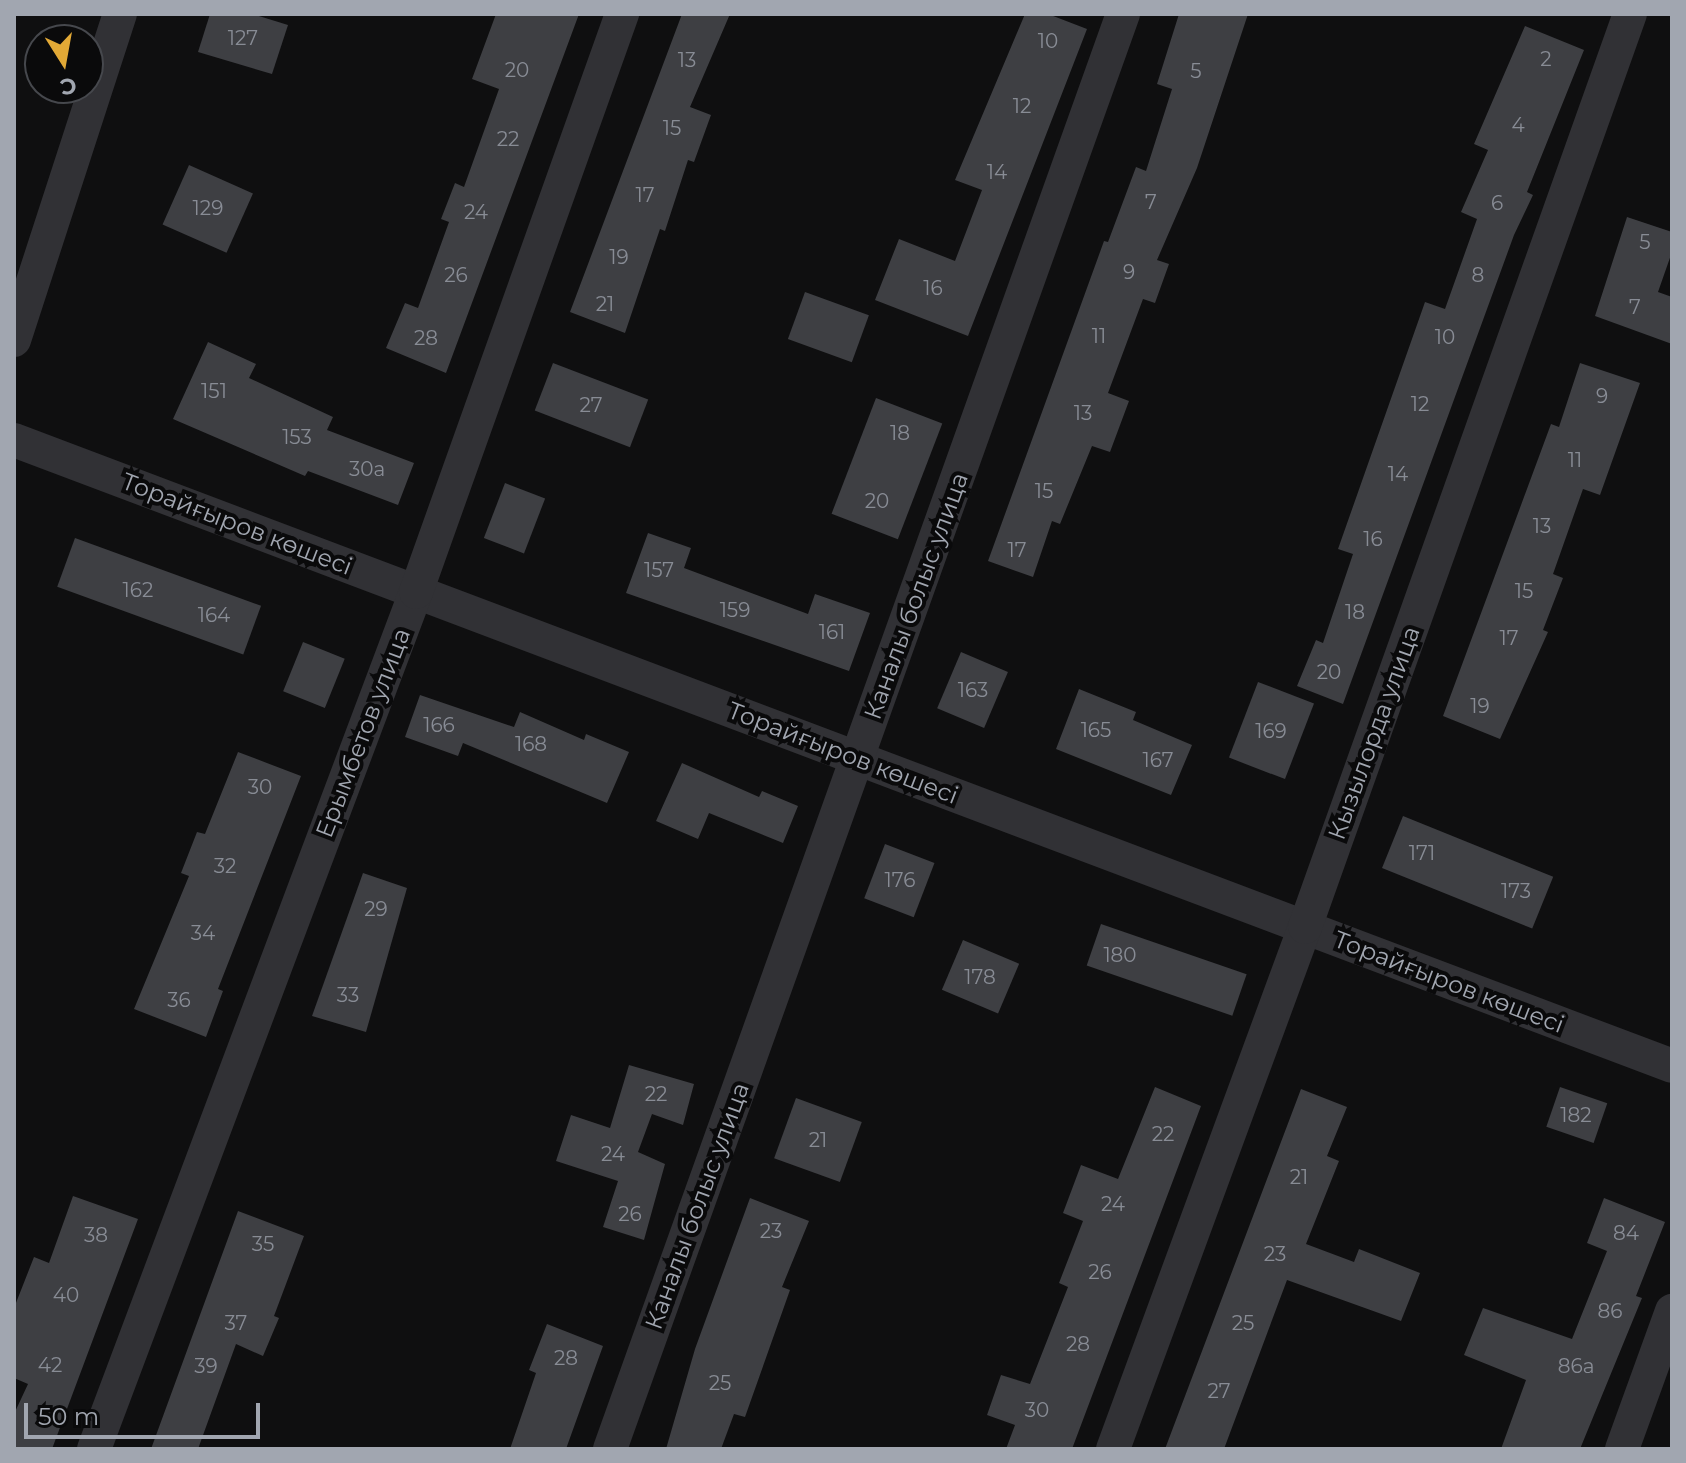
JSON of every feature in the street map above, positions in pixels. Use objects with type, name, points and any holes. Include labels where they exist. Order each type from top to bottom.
[{"type":"street","points":[[14,340],[120,14]]},
{"type":"street","name":"Ерымбетов улица","points":[[94,1449],[416,592],[622,14]]},
{"type":"street","name":"Каналы болыс улица","points":[[610,1449],[1123,14]]},
{"type":"street","name":"Кызылорда улица","points":[[1113,1449],[1305,927],[1630,14]]},
{"type":"street","name":"Торайғыров көшесі","points":[[14,440],[1672,1066]]},
{"type":"street","points":[[1622,1449],[1672,1311]]},
{"type":"building","points":[[210,14],[252,14],[288,25],[272,74],[198,52]]},
{"type":"building","points":[[496,14],[579,14],[446,373],[386,348],[405,303],[418,308],[449,222],[441,219],[455,183],[464,187],[499,89],[472,79]]},
{"type":"building","points":[[682,14],[730,14],[690,107],[711,115],[694,162],[688,160],[665,231],[660,229],[625,333],[570,312]]},
{"type":"building","points":[[1025,14],[1048,14],[1087,29],[968,336],[875,300],[899,239],[955,261],[982,190],[955,180]]},
{"type":"building","points":[[1179,14],[1248,14],[1197,168],[1157,260],[1169,264],[1155,303],[1143,299],[1108,393],[1129,401],[1110,452],[1092,446],[1060,524],[1052,521],[1033,577],[988,561],[1104,241],[1108,242],[1136,167],[1146,171],[1172,89],[1157,84]]},
{"type":"building","points":[[1525,26],[1584,50],[1527,192],[1533,195],[1514,235],[1343,704],[1297,686],[1316,640],[1323,643],[1353,554],[1338,549],[1425,302],[1445,309],[1477,219],[1461,212],[1488,150],[1474,144]]},
{"type":"building","points":[[189,165],[253,193],[227,253],[163,224]]},
{"type":"building","points":[[1627,217],[1672,232],[1672,252],[1658,292],[1672,297],[1672,344],[1595,316]]},
{"type":"building","points":[[805,292],[869,315],[852,362],[788,339]]},
{"type":"building","points":[[208,342],[256,364],[249,378],[333,417],[327,430],[414,463],[398,505],[308,471],[305,476],[173,419]]},
{"type":"building","points":[[553,363],[648,400],[630,447],[535,411]]},
{"type":"building","points":[[1580,363],[1640,383],[1600,495],[1583,489],[1553,574],[1563,578],[1543,630],[1548,632],[1500,739],[1443,716],[1551,424],[1559,427]]},
{"type":"building","points":[[876,398],[942,423],[898,539],[832,514]]},
{"type":"building","points":[[505,483],[545,498],[524,553],[484,538]]},
{"type":"building","points":[[648,533],[691,548],[684,568],[808,614],[815,594],[870,613],[849,671],[626,593]]},
{"type":"building","points":[[75,538],[261,606],[243,655],[57,587]]},
{"type":"building","points":[[303,642],[345,659],[325,708],[283,691]]},
{"type":"building","points":[[961,652],[1008,672],[984,728],[937,708]]},
{"type":"building","points":[[1258,682],[1314,704],[1285,779],[1229,758]]},
{"type":"building","points":[[1079,689],[1136,712],[1133,720],[1192,745],[1171,795],[1056,749]]},
{"type":"building","points":[[420,695],[514,727],[520,712],[584,740],[586,734],[629,752],[607,803],[463,743],[458,756],[405,737]]},
{"type":"building","points":[[238,752],[301,776],[218,989],[223,991],[206,1037],[134,1009],[189,876],[181,873],[197,832],[205,834]]},
{"type":"building","points":[[682,763],[759,797],[762,791],[798,806],[783,843],[709,813],[698,839],[656,821]]},
{"type":"building","points":[[1403,816],[1553,877],[1532,929],[1382,868]]},
{"type":"building","points":[[885,844],[934,863],[914,917],[864,898]]},
{"type":"building","points":[[363,873],[407,888],[366,1032],[312,1016]]},
{"type":"building","points":[[1101,924],[1247,974],[1232,1016],[1087,966]]},
{"type":"building","points":[[963,940],[1019,964],[998,1014],[942,990]]},
{"type":"building","points":[[629,1065],[694,1084],[683,1125],[652,1114],[638,1152],[665,1164],[644,1240],[603,1227],[618,1181],[556,1161],[571,1115],[610,1128]]},
{"type":"building","points":[[1155,1087],[1201,1106],[1072,1449],[1006,1449],[1015,1425],[987,1415],[1001,1375],[1030,1384],[1068,1287],[1059,1283],[1083,1221],[1063,1213],[1081,1165],[1118,1179]]},
{"type":"building","points":[[1560,1087],[1607,1103],[1594,1143],[1546,1127]]},
{"type":"building","points":[[1301,1089],[1347,1107],[1327,1156],[1339,1161],[1306,1244],[1354,1262],[1359,1249],[1420,1273],[1401,1321],[1287,1280],[1224,1449],[1165,1449]]},
{"type":"building","points":[[796,1098],[862,1122],[840,1182],[774,1158]]},
{"type":"building","points":[[73,1196],[138,1219],[52,1449],[14,1449],[14,1414],[28,1384],[14,1378],[14,1308],[34,1257],[49,1263]]},
{"type":"building","points":[[750,1198],[809,1221],[782,1287],[790,1290],[745,1417],[734,1414],[721,1449],[666,1449],[695,1349]]},
{"type":"building","points":[[1604,1198],[1665,1222],[1636,1296],[1642,1298],[1580,1449],[1501,1449],[1526,1380],[1464,1355],[1483,1308],[1572,1339],[1607,1251],[1587,1243]]},
{"type":"building","points":[[238,1211],[304,1236],[274,1316],[279,1318],[263,1356],[236,1344],[198,1449],[151,1449]]},
{"type":"building","points":[[547,1324],[603,1346],[566,1449],[510,1449],[536,1373],[529,1370]]}]
